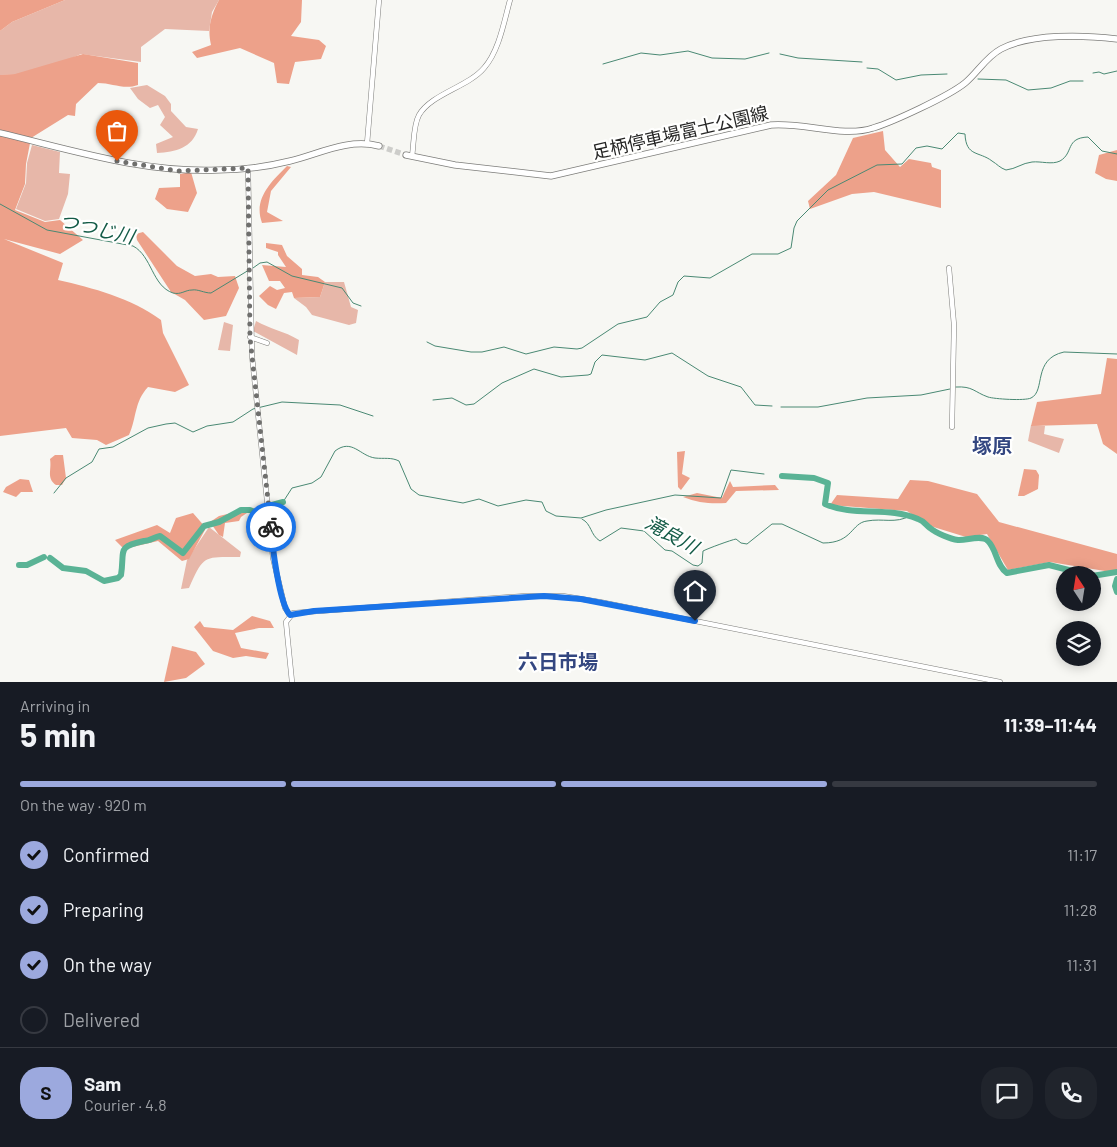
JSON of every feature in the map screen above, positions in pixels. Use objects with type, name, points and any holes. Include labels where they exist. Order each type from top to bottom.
[{"type":"main road","name":"足柄停車場富士公園線","points":[[409,156],[455,165],[551,176],[771,125],[794,124],[845,130],[864,130],[880,126],[952,92],[966,83],[995,52],[1012,44],[1071,37],[1117,38]]},
{"type":"main road","points":[[0,133],[150,168],[178,171],[248,168],[288,162],[348,145],[367,144],[379,146]]},
{"type":"street","points":[[367,144],[379,0]]},
{"type":"street","points":[[409,156],[420,114],[433,102],[484,69],[494,54],[510,0]]},
{"type":"street","points":[[248,168],[250,338],[273,558],[285,608],[290,615]]},
{"type":"street","points":[[949,268],[954,325],[952,427]]},
{"type":"street","points":[[250,338],[267,343]]},
{"type":"street","points":[[292,682],[286,622],[290,615],[296,612],[488,598],[563,596],[1000,682]]},
{"type":"shaded area","points":[[0,0],[65,0],[12,22],[0,31]]},
{"type":"shaded area","points":[[65,0],[219,0],[212,12],[209,31],[165,29],[141,47],[141,62],[81,54],[36,74],[0,75],[0,31],[12,22]]},
{"type":"shaded area","points":[[219,0],[302,0],[301,22],[291,36],[319,40],[326,46],[321,59],[295,62],[289,84],[277,83],[274,63],[240,48],[197,58],[192,52],[211,45],[210,22]]},
{"type":"shaded area","points":[[83,54],[138,63],[138,85],[123,87],[98,83],[76,104],[75,116],[68,115],[31,138],[26,164],[25,184],[15,210],[45,222],[60,220],[83,240],[60,254],[4,239],[63,263],[58,280],[98,290],[124,300],[161,320],[163,333],[189,385],[175,392],[148,387],[140,398],[129,435],[106,445],[97,440],[72,438],[66,428],[0,436],[0,75],[15,74]]},
{"type":"shaded area","points":[[147,85],[165,96],[171,104],[171,111],[186,127],[198,129],[192,141],[187,145],[171,152],[157,153],[156,144],[173,137],[160,125],[165,117],[158,105],[150,108],[138,99],[130,88]]},
{"type":"shaded area","points":[[883,131],[885,150],[900,167],[909,159],[931,163],[932,167],[941,170],[941,208],[874,192],[852,194],[810,209],[808,201],[836,175],[853,138]]},
{"type":"shaded area","points":[[32,145],[60,152],[59,173],[70,174],[68,194],[59,219],[45,221],[16,209],[26,183],[27,163]]},
{"type":"shaded area","points":[[1117,150],[1117,181],[1106,179],[1095,173],[1099,155]]},
{"type":"shaded area","points":[[287,166],[291,167],[271,191],[267,212],[283,221],[262,223],[260,206],[265,192]]},
{"type":"shaded area","points":[[191,172],[197,193],[188,212],[167,209],[155,199],[159,188],[180,187],[180,174]]},
{"type":"shaded area","points":[[143,232],[177,266],[195,276],[211,274],[218,277],[235,276],[239,288],[226,316],[204,320],[185,300],[171,292],[137,240],[136,234]]},
{"type":"shaded area","points":[[266,243],[282,245],[287,256],[302,269],[302,275],[318,277],[325,282],[320,297],[294,298],[292,292],[284,293],[276,309],[268,305],[259,296],[270,286],[277,290],[285,288],[280,281],[269,281],[262,265],[286,267],[278,252],[266,248]]},
{"type":"shaded area","points":[[325,282],[344,282],[351,307],[358,310],[356,323],[349,325],[312,315],[306,307],[294,298],[320,297]]},
{"type":"shaded area","points":[[256,321],[299,340],[297,355],[253,331]]},
{"type":"shaded area","points":[[224,322],[233,325],[230,351],[218,350]]},
{"type":"shaded area","points":[[1107,358],[1117,359],[1117,454],[1103,444],[1097,424],[1031,426],[1037,402],[1101,394]]},
{"type":"shaded area","points":[[1031,425],[1045,426],[1044,434],[1064,439],[1059,453],[1028,441]]},
{"type":"shaded area","points":[[685,451],[682,474],[690,478],[681,490],[678,487],[677,452]]},
{"type":"shaded area","points":[[55,455],[63,455],[66,478],[62,485],[56,485],[50,477],[50,459]]},
{"type":"shaded area","points":[[1024,469],[1036,470],[1039,475],[1038,489],[1024,496],[1018,496]]},
{"type":"shaded area","points":[[20,479],[29,480],[33,492],[21,492],[16,497],[3,492],[6,487]]},
{"type":"shaded area","points":[[910,480],[928,481],[977,494],[999,522],[1117,554],[1117,573],[1101,570],[1101,566],[1074,566],[1050,562],[1008,570],[987,534],[966,537],[927,525],[907,511],[830,505],[837,495],[898,499]]},
{"type":"shaded area","points":[[730,481],[733,487],[775,485],[779,490],[736,491],[726,503],[704,503],[683,497],[697,493],[722,498]]},
{"type":"shaded area","points":[[240,511],[247,513],[239,521],[225,523],[223,537],[219,535],[210,522],[219,516]]},
{"type":"shaded area","points":[[193,513],[206,528],[189,559],[182,561],[158,541],[124,549],[115,540],[157,525],[170,533],[176,518]]},
{"type":"shaded area","points":[[209,527],[241,552],[240,557],[219,557],[207,560],[198,569],[189,588],[181,589],[187,560]]},
{"type":"shaded area","points":[[252,616],[270,621],[274,628],[259,628],[235,633],[241,648],[269,653],[266,659],[246,656],[233,658],[213,651],[194,627],[200,621],[204,627],[233,630]]},
{"type":"shaded area","points":[[172,646],[196,652],[205,664],[186,678],[164,682]]},
{"type":"waterway","points":[[603,64],[641,53],[660,55],[688,51],[712,58],[745,59],[769,53]]},
{"type":"waterway","points":[[780,54],[798,58],[862,62]]},
{"type":"waterway","points":[[867,68],[878,69],[896,80],[921,75],[947,74]]},
{"type":"waterway","points":[[1093,73],[1099,72],[1104,74],[1117,71]]},
{"type":"waterway","points":[[978,79],[1006,80],[1028,90],[1051,88],[1070,81],[1083,81]]},
{"type":"waterway","name":"つつじ川","points":[[427,342],[435,346],[471,352],[482,352],[504,347],[526,354],[554,347],[582,348],[618,324],[647,317],[660,302],[673,295],[678,282],[684,276],[710,278],[752,254],[778,254],[791,248],[797,221],[828,190],[877,165],[902,164],[916,148],[927,146],[942,149],[958,133],[965,134],[968,147],[971,150],[1006,170],[1028,163],[1054,163],[1060,161],[1067,154],[1073,143],[1081,138],[1088,137],[1102,151],[1117,154]]},
{"type":"waterway","name":"つつじ川","points":[[0,204],[47,230],[133,246],[144,257],[161,284],[173,293],[190,290],[211,293],[249,270]]},
{"type":"waterway","name":"つつじ川","points":[[253,268],[260,263],[267,262],[292,276],[342,288],[353,303],[361,306]]},
{"type":"waterway","points":[[956,387],[970,388],[991,398],[1028,399],[1035,394],[1043,368],[1047,361],[1054,356],[1064,352],[1117,354]]},
{"type":"waterway","points":[[433,400],[452,398],[466,405],[474,404],[502,383],[534,369],[561,377],[588,375],[591,374],[595,362],[602,355],[645,360],[672,353],[708,376],[741,387],[755,405],[772,406]]},
{"type":"waterway","points":[[781,407],[818,407],[867,398],[921,395],[950,389]]},
{"type":"waterway","points":[[54,493],[66,478],[92,462],[99,449],[113,447],[148,428],[175,423],[193,432],[207,426],[233,422],[253,409],[282,402],[340,405],[373,416]]},
{"type":"waterway","name":"滝良川","points":[[283,502],[292,488],[312,483],[321,477],[335,451],[346,446],[370,457],[399,461],[411,489],[419,495],[463,503],[479,499],[498,506],[526,500],[542,502],[546,511],[556,516],[581,518],[606,510],[675,495],[721,498],[731,470],[764,474]]},
{"type":"waterway","name":"滝良川","points":[[782,476],[814,478],[828,483],[825,504],[836,508],[907,515],[920,520],[943,536],[958,540],[985,539],[991,545],[1003,570],[1007,573],[1049,565],[1056,567]]},
{"type":"waterway","name":"滝良川","points":[[272,505],[283,502]]},
{"type":"waterway","name":"滝良川","points":[[50,558],[63,568],[86,571],[104,581],[118,578],[121,575],[124,551],[129,545],[160,536],[183,553],[204,526],[219,522],[241,510],[250,510],[260,514],[265,509]]},
{"type":"waterway","name":"滝良川","points":[[582,519],[600,541],[621,528],[644,531],[665,550],[672,551],[693,565],[698,566],[702,563],[703,551],[736,539],[741,543],[747,544],[772,524],[782,524],[823,543],[840,540],[846,537],[858,525],[867,521],[899,520],[910,516]]},
{"type":"waterway","name":"滝良川","points":[[19,565],[27,565],[44,557]]},
{"type":"waterway","name":"滝良川","points":[[1101,575],[1117,572]]},
{"type":"waterway","name":"滝良川","points":[[1117,579],[1115,586],[1117,592]]},
{"type":"tunnel","points":[[379,146],[406,155]]},
{"type":"way so far","points":[[117,161],[150,168],[178,171],[248,168],[250,338],[271,527]]},
{"type":"district","name":"塚原","points":[[992,445]]},
{"type":"district","name":"六日市場","points":[[558,661]]},
{"type":"route","points":[[271,527],[273,558],[283,592],[285,608],[290,615],[296,612],[488,598],[563,596],[695,621]]}]
